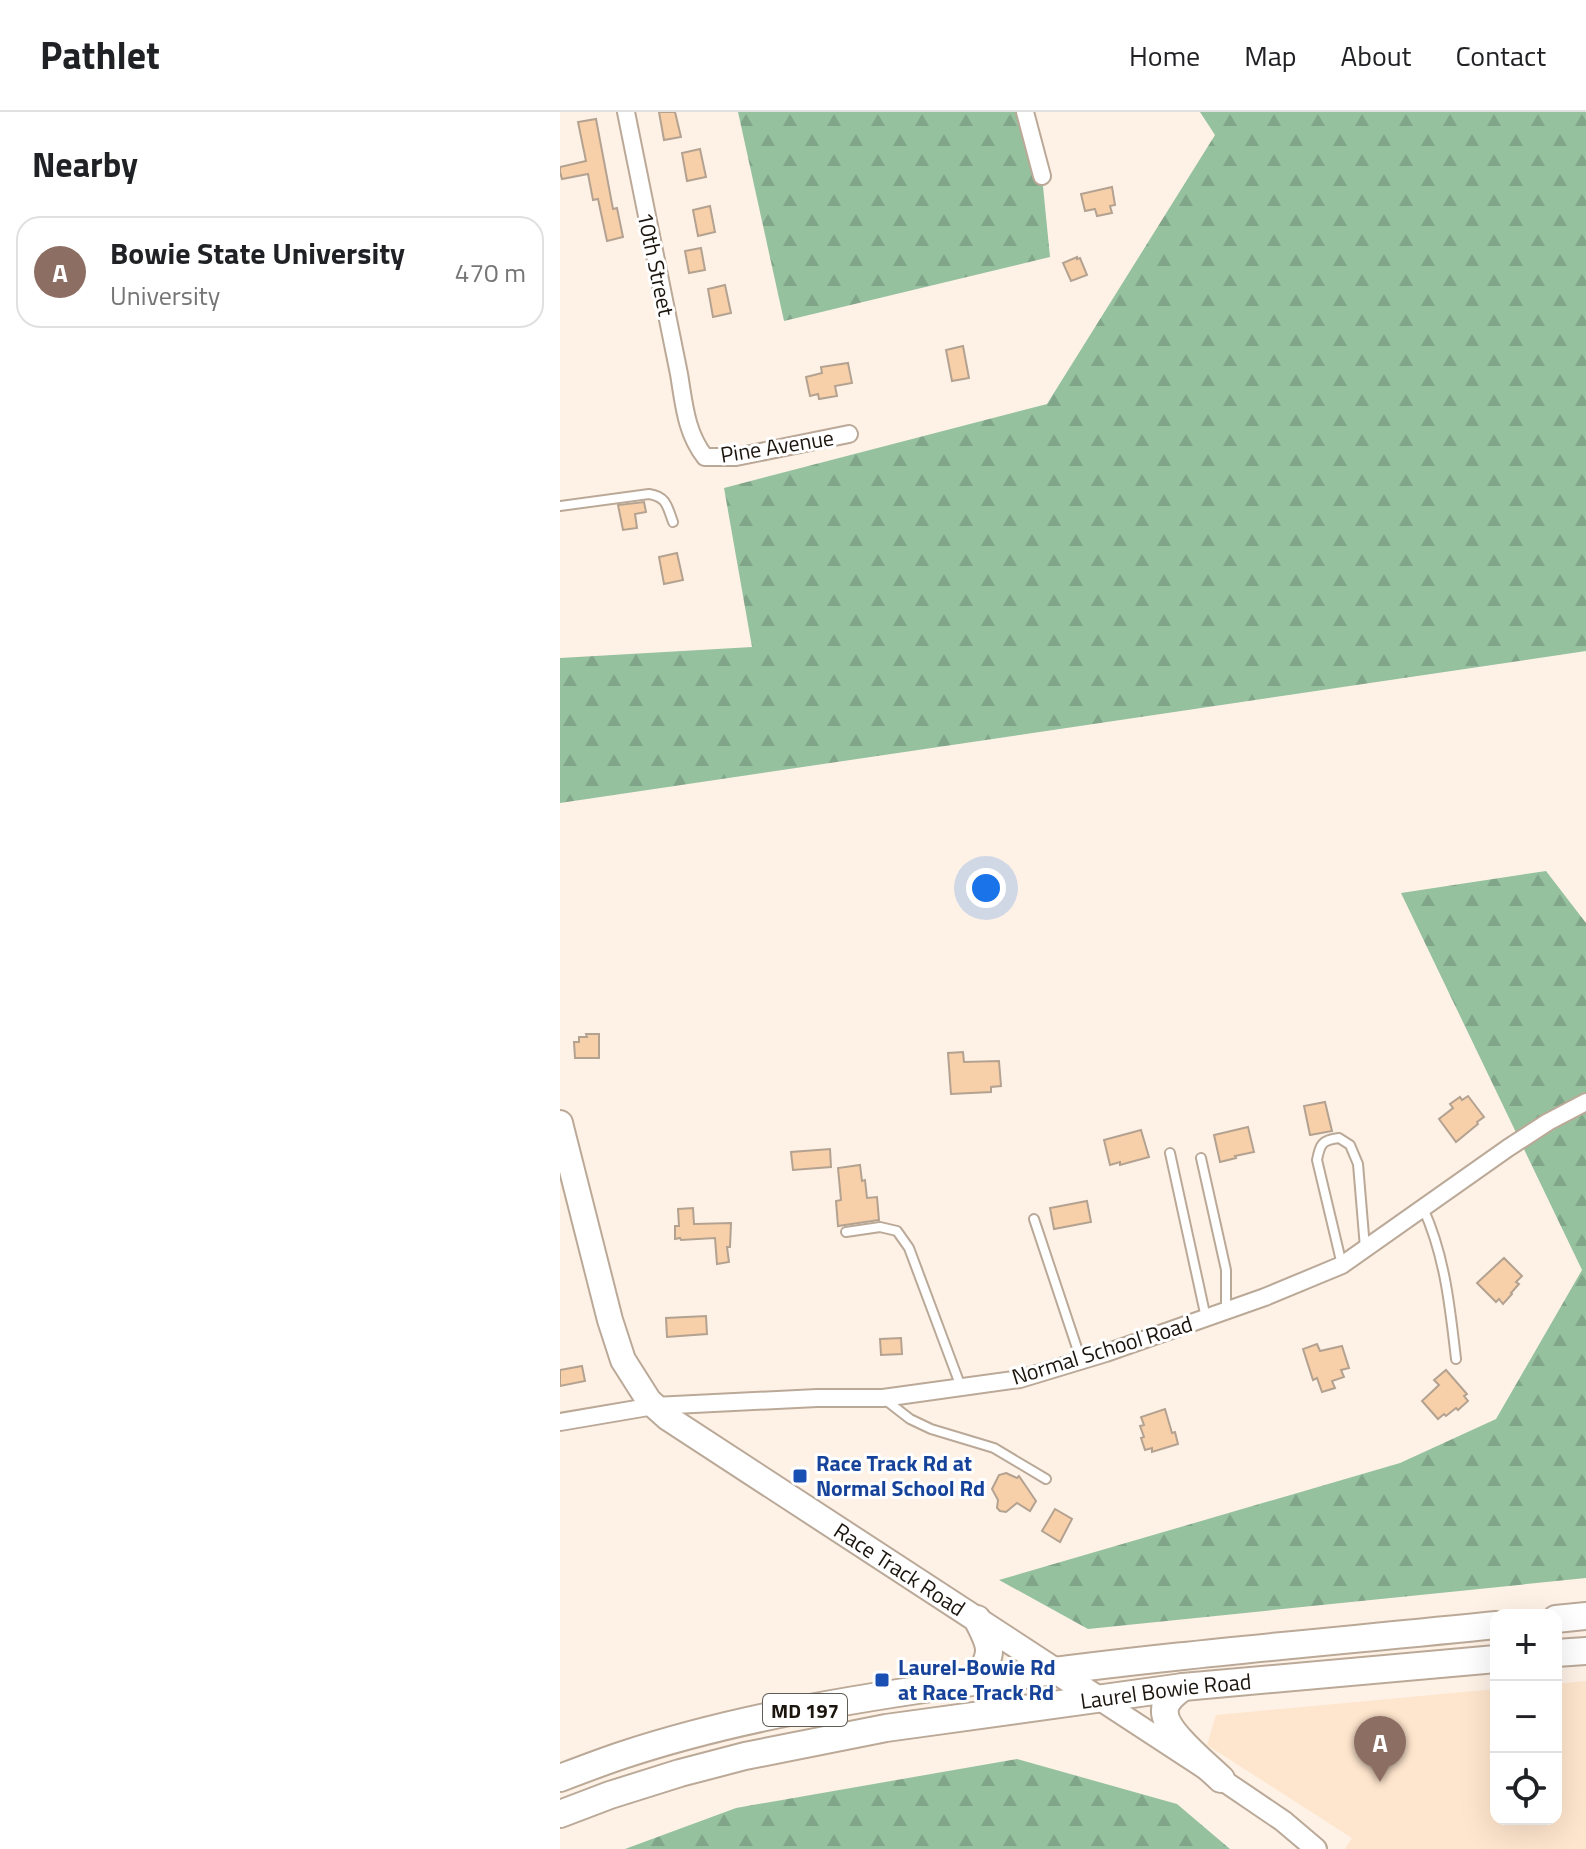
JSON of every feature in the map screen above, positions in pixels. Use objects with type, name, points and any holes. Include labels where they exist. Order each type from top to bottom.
[{"type":"main road","name":"Race Track Road","points":[[560,1123],[623,1360],[654,1406],[1097,1698]]},
{"type":"main road","points":[[1562,1618],[1586,1616]]},
{"type":"main road","points":[[977,1619],[989,1642],[990,1659],[977,1681]]},
{"type":"main road","name":"Laurel Bowie Road","points":[[560,1778],[624,1755],[732,1725],[977,1681],[1256,1648],[1490,1626]]},
{"type":"main road","points":[[1562,1653],[1586,1651]]},
{"type":"main road","name":"Laurel Bowie Road","points":[[560,1814],[680,1773],[826,1738],[886,1728],[1183,1687],[1490,1660]]},
{"type":"main road","points":[[1183,1687],[1167,1703],[1164,1713],[1166,1723],[1221,1779]]},
{"type":"street","name":"10th Street","points":[[626,112],[686,417],[695,443],[705,457]]},
{"type":"street","points":[[1025,112],[1042,176]]},
{"type":"street","name":"Pine Avenue","points":[[705,457],[736,457],[849,434]]},
{"type":"street","name":"Normal School Road","points":[[560,1422],[654,1406],[883,1398],[1020,1379],[1082,1360],[1206,1318],[1342,1265],[1548,1122],[1586,1102]]},
{"type":"street","name":"Race Track Road","points":[[1097,1698],[1283,1821],[1316,1849]]},
{"type":"lane","points":[[560,506],[649,494],[665,502],[673,522]]},
{"type":"lane","points":[[1342,1265],[1317,1160],[1319,1147],[1327,1139],[1339,1138],[1350,1145],[1358,1164],[1366,1249]]},
{"type":"lane","points":[[1170,1153],[1206,1318]]},
{"type":"lane","points":[[1201,1158],[1226,1270],[1226,1310]]},
{"type":"lane","points":[[1422,1208],[1431,1225],[1449,1294],[1456,1359]]},
{"type":"lane","points":[[1034,1219],[1082,1360]]},
{"type":"lane","points":[[846,1232],[880,1227],[897,1231],[903,1239],[961,1387]]},
{"type":"lane","points":[[883,1398],[910,1419],[931,1429],[994,1448],[1046,1479]]},
{"type":"shaded area","points":[[1586,1681],[1586,1849],[1345,1849],[1352,1838],[1207,1745],[1216,1715],[1490,1690],[1490,1825],[1562,1825],[1562,1683]]},
{"type":"green space","points":[[738,112],[1024,112],[1042,176],[1050,257],[784,321]]},
{"type":"green space","points":[[1200,112],[1586,112],[1586,651],[560,803],[560,658],[752,647],[724,488],[1047,404],[1215,135]]},
{"type":"green space","points":[[1546,871],[1586,923],[1586,1578],[1088,1629],[999,1580],[1400,1463],[1496,1419],[1582,1270],[1401,893]]},
{"type":"green space","points":[[1017,1759],[1177,1804],[1230,1849],[625,1849],[736,1808]]},
{"type":"building","points":[[659,112],[675,112],[681,137],[664,140]]},
{"type":"building","points":[[596,119],[613,209],[617,208],[623,237],[607,241],[598,199],[593,200],[588,174],[562,179],[560,172],[560,167],[586,161],[578,122]]},
{"type":"building","points":[[700,149],[706,177],[687,181],[682,153]]},
{"type":"building","points":[[1112,187],[1115,205],[1110,206],[1112,213],[1097,216],[1095,209],[1085,211],[1081,194]]},
{"type":"building","points":[[710,206],[715,232],[698,236],[693,210]]},
{"type":"building","points":[[701,248],[705,270],[689,273],[685,251]]},
{"type":"building","points":[[1077,257],[1087,275],[1071,281],[1063,263]]},
{"type":"building","points":[[725,285],[731,313],[713,317],[708,289]]},
{"type":"building","points":[[963,346],[969,378],[952,381],[946,350]]},
{"type":"building","points":[[848,363],[852,383],[835,386],[837,396],[819,399],[818,394],[810,396],[806,377],[822,373],[821,367]]},
{"type":"building","points":[[644,502],[646,512],[635,514],[637,528],[623,530],[618,505]]},
{"type":"building","points":[[677,553],[683,580],[664,584],[659,557]]},
{"type":"building","points":[[586,1034],[599,1034],[599,1058],[575,1058],[574,1042],[579,1042],[579,1037],[587,1037]]},
{"type":"building","points":[[963,1052],[964,1062],[999,1061],[1001,1086],[991,1087],[991,1092],[951,1094],[948,1053]]},
{"type":"building","points":[[1468,1096],[1484,1117],[1456,1142],[1439,1119],[1453,1108],[1450,1104]]},
{"type":"building","points":[[1325,1102],[1332,1131],[1310,1135],[1304,1106]]},
{"type":"building","points":[[1248,1127],[1254,1152],[1220,1162],[1214,1135]]},
{"type":"building","points":[[1141,1130],[1149,1157],[1110,1165],[1104,1140]]},
{"type":"building","points":[[830,1149],[831,1167],[793,1170],[791,1152]]},
{"type":"building","points":[[860,1165],[867,1198],[877,1197],[879,1220],[838,1226],[836,1201],[841,1200],[838,1168]]},
{"type":"building","points":[[1087,1201],[1091,1222],[1054,1229],[1050,1208]]},
{"type":"building","points":[[693,1208],[694,1224],[731,1223],[730,1247],[727,1247],[729,1262],[717,1264],[715,1238],[675,1239],[675,1226],[679,1226],[678,1209]]},
{"type":"building","points":[[1504,1258],[1522,1276],[1503,1304],[1499,1299],[1496,1302],[1477,1283]]},
{"type":"building","points":[[706,1316],[707,1334],[667,1337],[666,1318]]},
{"type":"building","points":[[901,1338],[902,1354],[881,1355],[880,1339]]},
{"type":"building","points":[[1317,1344],[1320,1351],[1342,1346],[1349,1368],[1341,1370],[1344,1377],[1332,1381],[1335,1388],[1322,1392],[1317,1378],[1313,1380],[1303,1349]]},
{"type":"building","points":[[582,1366],[585,1381],[560,1386],[560,1370]]},
{"type":"building","points":[[1446,1370],[1467,1394],[1464,1396],[1468,1401],[1458,1410],[1456,1408],[1438,1419],[1422,1401],[1439,1385],[1434,1380]]},
{"type":"building","points":[[1165,1409],[1178,1444],[1152,1452],[1152,1448],[1145,1450],[1141,1438],[1144,1437],[1140,1426],[1144,1425],[1141,1417]]},
{"type":"building","points":[[999,1475],[1019,1476],[1036,1501],[1030,1511],[1017,1503],[1006,1512],[997,1508],[998,1500],[992,1489]]},
{"type":"building","points":[[1055,1509],[1072,1519],[1060,1542],[1042,1531]]},
{"type":"place","name":"Race Track Rd at Normal School Rd","points":[[800,1476]]},
{"type":"place","name":"Laurel-Bowie Rd at Race Track Rd","points":[[882,1680]]},
{"type":"place","name":"Bowie State University","points":[[1380,1782]]}]
